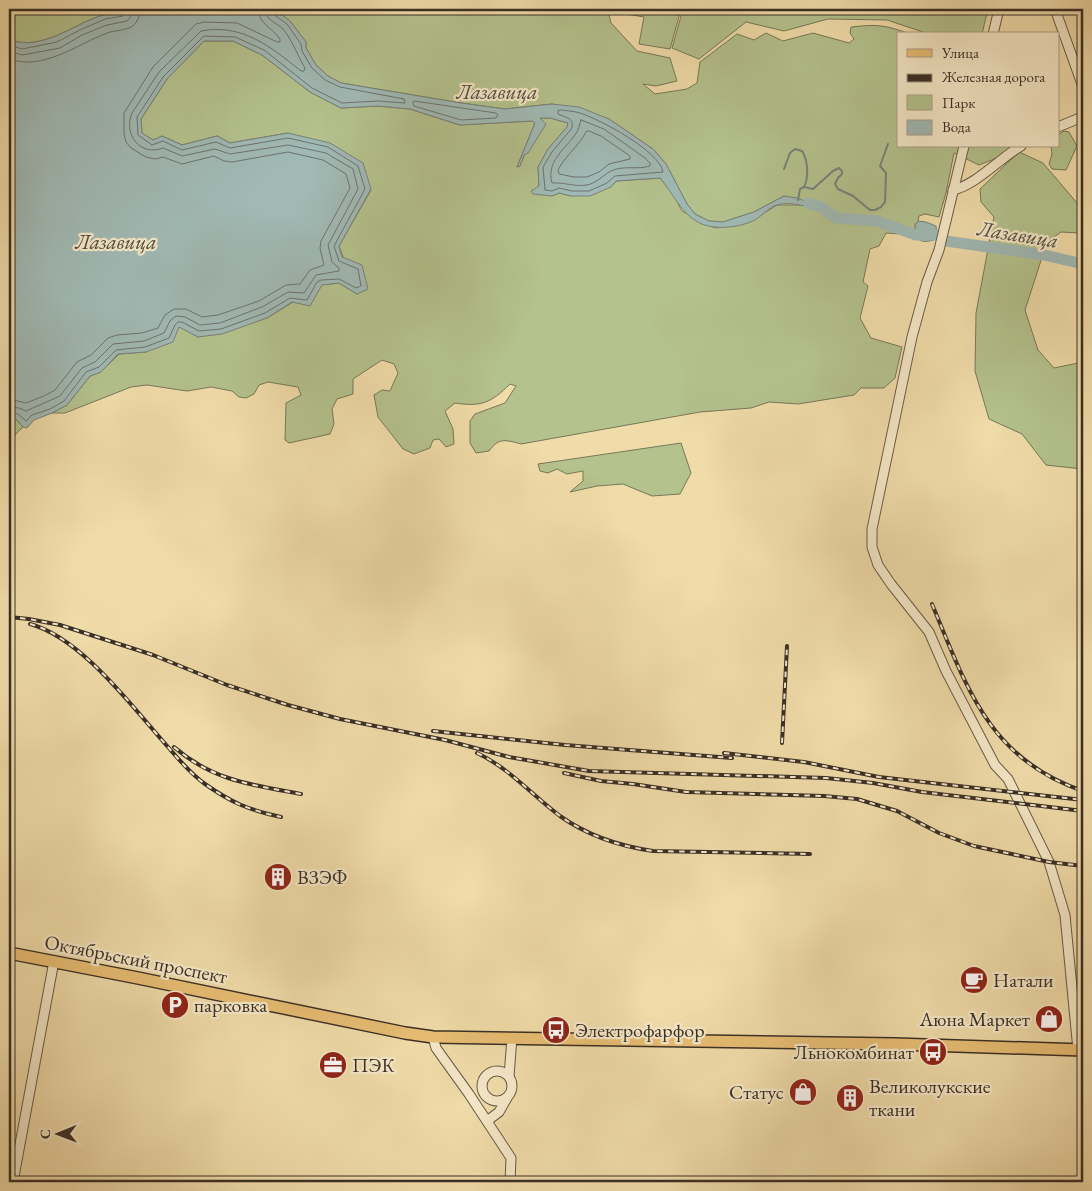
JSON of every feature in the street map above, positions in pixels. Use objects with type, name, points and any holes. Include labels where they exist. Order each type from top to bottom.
[{"type":"main road","name":"Октябрьский проспект","points":[[9,953],[433,1037],[895,1044],[1081,1050]]},
{"type":"street","points":[[993,32],[999,9]]},
{"type":"street","points":[[1055,9],[1083,87]]},
{"type":"street","points":[[1060,125],[1083,117]]},
{"type":"street","points":[[964,148],[939,250],[927,282],[912,337],[873,521],[872,547],[878,564],[891,584],[929,632],[946,671],[977,731],[995,765],[1008,779],[1049,862],[1065,916],[1081,1050]]},
{"type":"street","points":[[953,190],[964,187],[1017,148]]},
{"type":"street","points":[[13,1182],[54,961]]},
{"type":"street","points":[[433,1037],[436,1048],[511,1158],[510,1182]]},
{"type":"street","points":[[487,1121],[499,1112],[510,1094],[512,1085],[509,1076],[512,1038]]},
{"type":"street","points":[[507,1098],[497,1101],[488,1098],[484,1094],[482,1084],[486,1075],[491,1072],[501,1071],[509,1076]]},
{"type":"green space","points":[[9,9],[134,9],[91,19],[46,40],[22,42],[9,40]]},
{"type":"green space","points":[[274,9],[681,9],[670,49],[639,44],[644,17],[608,11],[611,23],[637,51],[670,58],[677,81],[656,86],[643,84],[655,94],[687,89],[697,83],[700,62],[737,34],[754,40],[766,33],[783,41],[813,33],[849,43],[854,39],[850,33],[851,27],[887,27],[903,32],[897,32],[897,148],[1008,148],[1000,156],[979,165],[954,153],[939,217],[925,214],[919,216],[915,225],[918,239],[900,234],[886,233],[879,246],[870,249],[863,282],[868,286],[860,318],[871,338],[902,347],[895,378],[884,388],[861,388],[854,395],[798,404],[769,402],[751,408],[700,412],[521,444],[503,441],[496,443],[489,451],[476,453],[470,443],[470,421],[475,414],[505,403],[516,386],[510,384],[497,396],[479,404],[455,403],[445,411],[453,429],[454,444],[446,447],[439,439],[433,440],[430,448],[414,454],[403,449],[378,417],[374,395],[382,390],[390,391],[398,373],[394,364],[382,360],[353,379],[353,394],[337,399],[332,409],[334,424],[330,434],[289,443],[285,440],[286,403],[301,395],[298,387],[268,382],[259,385],[254,394],[246,398],[239,397],[232,391],[211,387],[187,391],[147,385],[131,387],[65,413],[52,413],[67,405],[90,376],[101,372],[119,354],[146,352],[179,326],[198,337],[267,318],[321,285],[339,283],[357,294],[339,246],[371,190],[288,133],[230,143],[217,136],[182,145],[162,136],[153,140],[142,134],[141,119],[167,79],[204,41],[233,41],[262,55],[310,92],[341,108],[378,106],[410,109],[460,125],[532,121],[535,123],[517,167],[520,166],[539,118],[550,118],[568,123],[567,127],[548,149],[538,167],[539,186],[552,196],[559,193],[571,196],[611,187],[616,181],[660,178],[673,194],[682,211],[715,228],[753,220],[777,205],[805,205],[818,211],[821,208],[812,203],[784,196],[754,212],[723,222],[709,221],[695,214],[687,204],[666,164],[653,149],[609,119],[552,104],[505,109],[341,83],[328,76],[316,65],[306,48],[306,42],[290,21]]},
{"type":"green space","points":[[683,9],[988,9],[982,32],[923,32],[887,20],[828,19],[784,31],[746,22],[699,59],[672,48]]},
{"type":"green space","points":[[1064,131],[1069,132],[1077,146],[1066,170],[1052,169],[1049,164],[1052,154],[1051,148],[1060,148],[1060,134]]},
{"type":"green space","points":[[1019,152],[1043,163],[1083,210],[1079,233],[1061,232],[1047,242],[1025,310],[1038,350],[1054,368],[1083,362],[1082,469],[1046,465],[1022,434],[989,419],[975,371],[976,313],[994,217],[981,202],[980,189]]},
{"type":"green space","points":[[9,418],[16,419],[23,427],[9,441]]},
{"type":"green space","points":[[681,443],[691,473],[680,494],[652,496],[623,484],[597,486],[570,492],[583,481],[583,471],[567,474],[557,469],[548,473],[540,471],[538,464]]},
{"type":"water","name":"Лазавица","points":[[134,9],[274,9],[290,21],[306,42],[306,48],[316,65],[328,76],[341,83],[505,109],[552,104],[579,107],[609,119],[653,149],[666,164],[687,204],[695,214],[709,221],[723,222],[754,212],[784,196],[797,198],[821,207],[818,211],[809,207],[782,204],[771,208],[748,223],[717,227],[702,224],[690,217],[660,178],[616,181],[611,187],[590,196],[571,196],[559,193],[552,196],[533,194],[531,191],[539,186],[538,167],[548,149],[567,127],[568,123],[550,118],[540,118],[546,124],[528,153],[524,155],[520,166],[517,167],[535,123],[532,121],[460,125],[410,109],[378,106],[341,108],[310,92],[262,55],[233,41],[204,41],[167,79],[141,119],[142,133],[153,140],[162,136],[182,145],[217,136],[230,143],[288,133],[330,143],[363,163],[371,189],[339,246],[342,257],[362,265],[368,289],[357,294],[339,283],[322,285],[310,306],[292,302],[267,318],[222,334],[198,337],[179,327],[173,342],[146,352],[118,354],[101,372],[90,376],[67,405],[34,420],[27,428],[23,427],[16,419],[9,418],[9,40],[34,42],[46,40],[91,19]]},
{"type":"water","points":[[918,221],[936,226],[937,235],[934,240],[919,240],[915,225]]},
{"type":"waterway","points":[[798,200],[800,189],[804,187],[813,189],[839,168],[842,174],[835,184],[838,189],[853,196],[870,210],[881,207],[885,202],[886,173],[880,166],[888,144]]},
{"type":"waterway","points":[[784,169],[790,153],[795,149],[802,151],[806,159],[807,169],[804,187]]},
{"type":"waterway","name":"Лазавица","points":[[808,203],[821,207],[836,218],[877,221],[916,235],[937,235]]},
{"type":"waterway","name":"Лазавица","points":[[946,241],[1044,255],[1083,264]]},
{"type":"railway","points":[[932,604],[970,692],[985,717],[1003,740],[1025,760],[1051,777],[1083,791]]},
{"type":"railway","points":[[9,617],[60,625],[153,655],[227,685],[288,705],[340,719],[445,740],[509,757],[589,771],[826,778],[873,783],[922,792],[1083,811]]},
{"type":"railway","points":[[30,624],[49,632],[69,644],[87,659],[123,695],[181,762],[200,780],[215,791],[241,805],[259,812],[281,817]]},
{"type":"railway","points":[[782,743],[787,646]]},
{"type":"railway","points":[[433,731],[565,745],[732,758]]},
{"type":"railway","points":[[174,747],[204,767],[234,780],[301,794]]},
{"type":"railway","points":[[477,753],[500,766],[560,816],[593,835],[616,843],[653,851],[810,854]]},
{"type":"railway","points":[[724,753],[804,762],[879,777],[1083,800]]},
{"type":"railway","points":[[564,773],[601,781],[686,792],[824,796],[857,799],[897,811],[939,833],[974,846],[1049,862],[1083,866]]},
{"type":"place","name":"ВЗЭФ","points":[[278,877]]},
{"type":"place","name":"Натали","points":[[974,980]]},
{"type":"place","name":"парковка","points":[[175,1005]]},
{"type":"place","name":"Аюна Маркет","points":[[1049,1019]]},
{"type":"place","name":"Электрофарфор","points":[[556,1030]]},
{"type":"place","name":"Льнокомбинат","points":[[933,1052]]},
{"type":"place","name":"ПЭК","points":[[333,1065]]},
{"type":"place","name":"Статус","points":[[803,1092]]},
{"type":"place","name":"Великолукские ткани","points":[[850,1098]]}]
